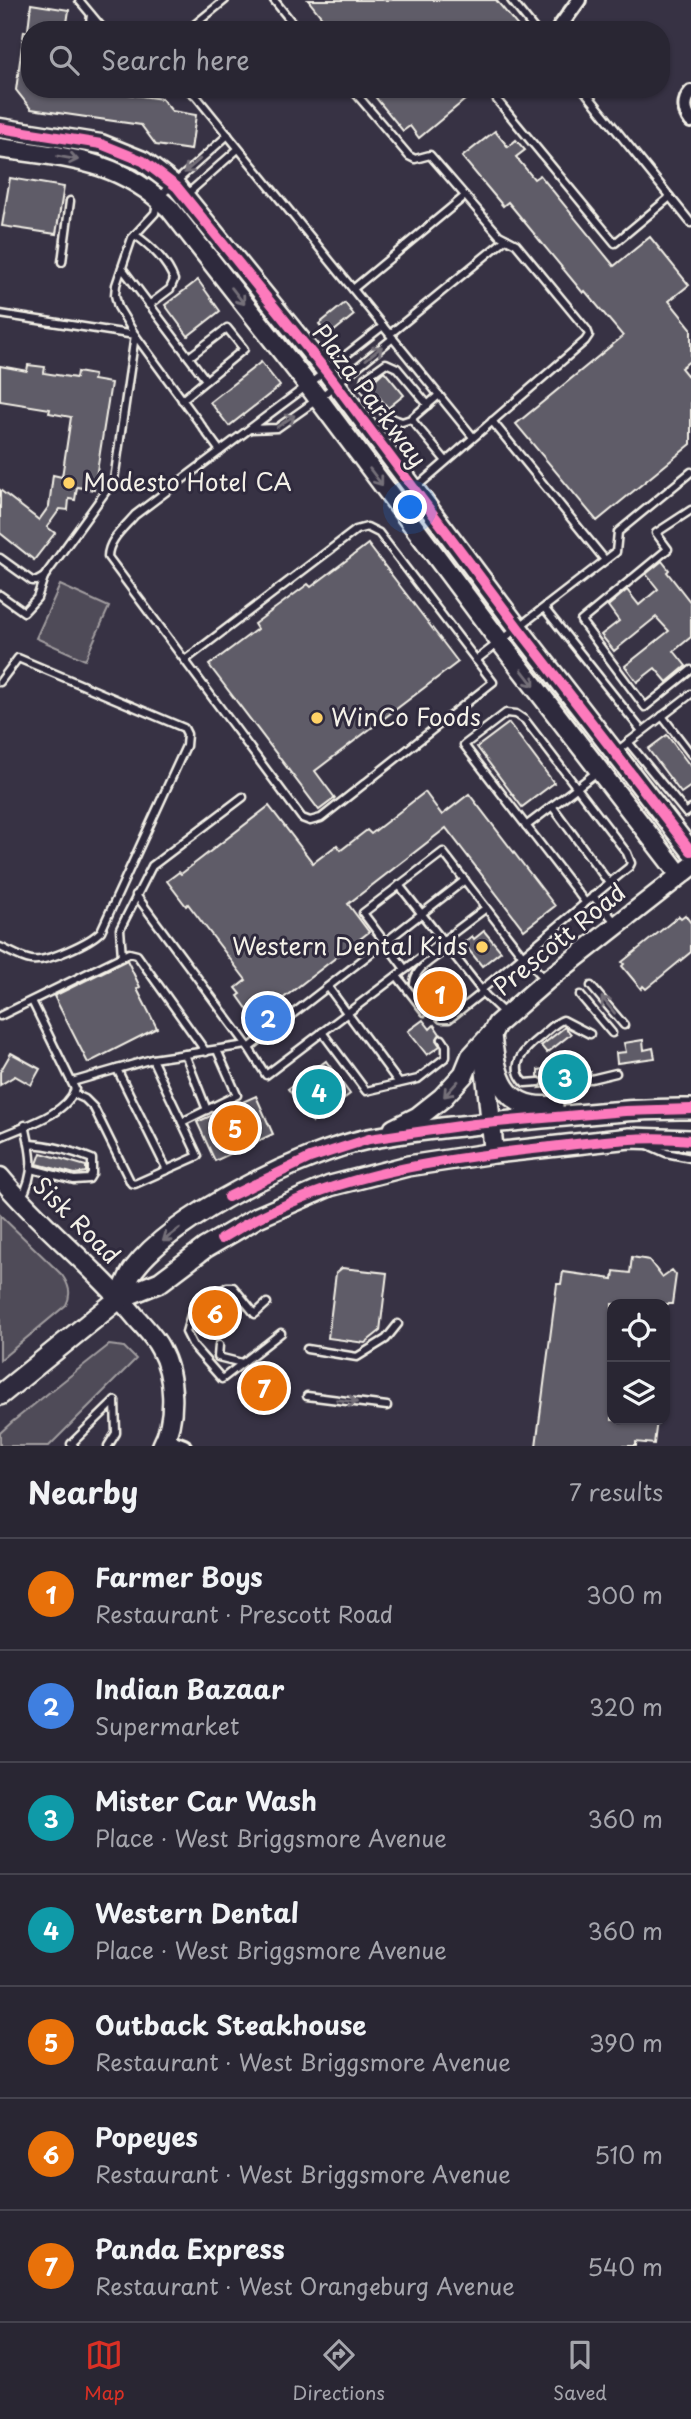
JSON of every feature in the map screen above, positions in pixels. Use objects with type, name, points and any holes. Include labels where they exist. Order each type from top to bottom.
[{"type":"main road","points":[[491,1035],[494,1063],[501,1081],[510,1095],[523,1104],[546,1107],[620,1100],[686,1109]]},
{"type":"main road","points":[[369,1139],[418,1117],[442,1098],[464,1074],[471,1057],[491,1035]]},
{"type":"main road","points":[[120,1298],[133,1270],[162,1242],[199,1214],[240,1190],[336,1148],[369,1139],[425,1130],[625,1111],[686,1109]]},
{"type":"main road","points":[[0,1395],[120,1298],[160,1282],[205,1248],[258,1217],[330,1186],[408,1166],[494,1153],[630,1138],[691,1140]]},
{"type":"street","points":[[564,21],[579,0]]},
{"type":"street","points":[[688,98],[687,115],[691,121]]},
{"type":"street","name":"Plaza Parkway","points":[[0,128],[101,144],[143,161],[179,190],[331,378],[519,629],[622,747],[691,851]]},
{"type":"street","name":"Plaza Parkway","points":[[0,148],[73,158],[106,167],[136,181],[161,207],[313,392],[501,643],[600,769],[686,871]]},
{"type":"street","name":"Prescott Road","points":[[494,1153],[485,1066],[491,1035],[506,1014],[686,871]]},
{"type":"street","name":"Sisk Road","points":[[0,1177],[120,1298],[160,1346],[170,1372],[172,1406],[164,1443]]},
{"type":"street","points":[[164,1443],[184,1446]]},
{"type":"lane","points":[[79,0],[96,21]]},
{"type":"lane","points":[[199,21],[225,0]]},
{"type":"lane","points":[[274,0],[292,21]]},
{"type":"lane","points":[[510,0],[528,21]]},
{"type":"lane","points":[[90,21],[91,15]]},
{"type":"lane","points":[[198,98],[473,437]]},
{"type":"lane","points":[[360,98],[409,156],[415,159],[430,155],[499,235],[516,244],[589,335],[397,504]]},
{"type":"lane","points":[[590,98],[691,223]]},
{"type":"lane","points":[[497,100],[615,243],[670,197]]},
{"type":"lane","points":[[220,451],[135,335],[118,307],[115,295],[116,285],[135,235],[228,135]]},
{"type":"lane","points":[[161,207],[179,190],[238,149]]},
{"type":"lane","points":[[353,289],[466,196]]},
{"type":"lane","points":[[62,262],[70,201]]},
{"type":"lane","points":[[135,235],[147,242],[172,273],[174,280],[170,289],[149,305]]},
{"type":"lane","points":[[249,429],[277,428],[313,392],[391,336],[506,239]]},
{"type":"lane","points":[[122,268],[206,380]]},
{"type":"lane","points":[[1,316],[135,335]]},
{"type":"lane","points":[[185,660],[356,530],[367,527],[379,533],[493,682],[321,818],[310,821],[302,818],[185,660],[108,556],[108,549],[135,515],[249,429],[313,392],[331,378],[383,326]]},
{"type":"lane","points":[[183,400],[244,349],[227,328],[189,357]]},
{"type":"lane","points":[[0,596],[23,612],[37,598],[44,577],[114,480],[135,335]]},
{"type":"lane","points":[[428,405],[397,368],[386,363],[365,378],[363,386],[388,417],[402,422],[411,419],[428,405],[439,395]]},
{"type":"lane","points":[[411,419],[446,461]]},
{"type":"lane","points":[[492,421],[605,560]]},
{"type":"lane","points":[[476,660],[616,552],[618,532],[691,471]]},
{"type":"lane","points":[[691,510],[656,533],[668,549],[581,621],[645,706],[691,670]]},
{"type":"lane","points":[[0,558],[32,581],[44,577]]},
{"type":"lane","points":[[545,608],[642,731]]},
{"type":"lane","points":[[0,682],[18,658],[184,728],[187,734],[186,746],[101,931],[92,939],[42,960],[30,960],[0,947]]},
{"type":"lane","points":[[691,694],[622,747],[686,813],[691,809]]},
{"type":"lane","points":[[447,948],[417,972],[414,980],[414,984],[441,1019],[449,1019],[631,863],[627,853],[525,720],[516,714],[506,713],[464,745],[584,902]]},
{"type":"lane","points":[[662,716],[691,754]]},
{"type":"lane","points":[[526,826],[600,769]]},
{"type":"lane","points":[[122,956],[120,929],[152,866],[243,797]]},
{"type":"lane","points":[[552,806],[609,883]]},
{"type":"lane","points":[[405,969],[363,913],[443,852],[523,956],[546,981]]},
{"type":"lane","points":[[72,1082],[152,1059],[248,1047],[465,880]]},
{"type":"lane","points":[[399,885],[482,991],[506,1014]]},
{"type":"lane","points":[[136,895],[266,1075],[486,908]]},
{"type":"lane","points":[[593,896],[618,925]]},
{"type":"lane","points":[[0,1016],[129,953],[136,955],[206,1052]]},
{"type":"lane","points":[[397,976],[425,1013]]},
{"type":"lane","points":[[591,986],[624,1025]]},
{"type":"lane","points":[[328,987],[399,1083]]},
{"type":"lane","points":[[580,995],[612,1033]]},
{"type":"lane","points":[[0,1138],[63,1108],[75,1090],[32,1001]]},
{"type":"lane","points":[[539,1082],[524,1083],[518,1074],[519,1060],[529,1045],[564,1020],[590,1034]]},
{"type":"lane","points":[[322,1032],[366,1091],[418,1079],[446,1057],[446,1045],[442,1039]]},
{"type":"lane","points":[[182,1122],[237,1095],[217,1050]]},
{"type":"lane","points":[[185,1054],[207,1110]]},
{"type":"lane","points":[[74,1094],[85,1099],[93,1108],[131,1183],[135,1184],[167,1170],[198,1156],[152,1059]]},
{"type":"lane","points":[[117,1069],[167,1170]]},
{"type":"lane","points":[[591,1079],[616,1073]]},
{"type":"lane","points":[[20,1200],[31,1181],[32,1169],[25,1125]]},
{"type":"lane","points":[[630,1138],[666,1153],[691,1158]]},
{"type":"lane","points":[[30,1144],[74,1152],[92,1160],[93,1164],[89,1179],[74,1180],[32,1169]]},
{"type":"lane","points":[[267,1303],[255,1314],[233,1287],[227,1287],[191,1315],[186,1332],[222,1379],[281,1332]]},
{"type":"lane","points":[[307,1349],[357,1357],[372,1344],[386,1339],[398,1324]]},
{"type":"lane","points":[[381,1335],[389,1333]]},
{"type":"lane","points":[[218,1357],[219,1345]]},
{"type":"lane","points":[[199,1352],[242,1363]]},
{"type":"lane","points":[[307,1396],[387,1406]]},
{"type":"lane","points":[[74,1446],[71,1444],[114,1401],[116,1433],[108,1446]]},
{"type":"shaded area","points":[[60,585],[109,607],[85,660],[36,638]]},
{"type":"shaded area","points":[[0,1215],[62,1275],[69,1293],[66,1305],[0,1360]]},
{"type":"shaded area","points":[[109,1345],[124,1347],[136,1359],[49,1446],[0,1446],[0,1433]]},
{"type":"building","points":[[308,0],[496,0],[514,21],[325,21]]},
{"type":"building","points":[[31,4],[69,10],[67,21],[29,21]]},
{"type":"building","points":[[21,53],[21,96],[16,90]]},
{"type":"building","points":[[22,98],[162,99],[172,111],[196,115],[191,150],[156,145],[141,125],[31,109]]},
{"type":"building","points":[[376,98],[467,98],[419,138],[410,126],[403,131]]},
{"type":"building","points":[[495,131],[508,147],[516,140],[525,150],[516,157],[534,179],[540,175],[614,266],[650,237],[689,285],[669,301],[691,328],[691,360],[681,368],[691,380],[691,444],[597,521],[516,424],[623,336],[585,291],[583,293],[508,202],[503,206],[462,157]]},
{"type":"building","points":[[10,178],[64,187],[56,234],[2,226]]},
{"type":"building","points":[[198,280],[220,311],[188,336],[165,305]]},
{"type":"building","points":[[345,303],[354,315],[328,336],[319,324]]},
{"type":"building","points":[[261,362],[280,386],[229,426],[210,402]]},
{"type":"building","points":[[28,365],[45,367],[44,373],[76,378],[77,372],[94,375],[93,380],[111,383],[94,490],[77,487],[75,500],[69,499],[68,510],[60,509],[47,527],[55,533],[34,560],[0,533],[0,490],[39,520],[49,506],[53,475],[62,477],[71,417],[49,413],[50,409],[0,401],[0,366],[27,371]]},
{"type":"building","points":[[384,371],[404,395],[388,408],[369,385]]},
{"type":"building","name":"WinCo Foods","points":[[368,544],[458,662],[315,771],[335,798],[319,810],[209,665],[257,629],[254,624],[308,584],[311,587]]},
{"type":"building","points":[[662,561],[669,570],[667,572],[691,603],[691,637],[674,651],[686,666],[667,682],[655,668],[637,682],[625,666],[669,631],[656,617],[614,651],[601,635],[619,621],[608,606],[627,590],[639,605],[658,589],[646,574]]},
{"type":"building","points":[[509,723],[554,783],[522,807],[477,747]]},
{"type":"building","points":[[667,735],[691,767],[691,786],[681,793],[648,749]]},
{"type":"building","points":[[425,792],[442,815],[469,794],[555,906],[524,930],[446,828],[348,904],[369,932],[255,1020],[238,996],[241,994],[236,988],[246,980],[167,881],[179,872],[181,874],[269,806],[313,863],[337,845],[341,850],[367,830],[371,834]]},
{"type":"building","points":[[685,915],[691,923],[691,952],[646,989],[643,986],[641,989],[622,966],[622,962],[679,916],[681,918]]},
{"type":"building","name":"Western Dental Kids","points":[[484,931],[501,951],[482,966],[463,943]]},
{"type":"building","points":[[127,960],[140,987],[137,989],[157,1028],[88,1063],[54,996]]},
{"type":"building","points":[[436,971],[461,1002],[447,1013],[444,1013],[420,983]]},
{"type":"building","points":[[423,1020],[430,1029],[434,1025],[440,1034],[436,1040],[440,1046],[427,1055],[408,1031]]},
{"type":"building","points":[[565,1027],[571,1034],[547,1053],[541,1046]]},
{"type":"building","points":[[643,1040],[644,1050],[653,1048],[655,1058],[617,1063],[616,1053],[626,1052],[624,1043]]},
{"type":"building","points":[[11,1053],[40,1069],[31,1085],[15,1076],[0,1085],[0,1072]]},
{"type":"building","points":[[326,1061],[350,1094],[313,1122],[288,1089]]},
{"type":"building","points":[[562,1067],[564,1075],[590,1072],[585,1078],[588,1084],[540,1088],[545,1081],[538,1076],[538,1070]]},
{"type":"building","points":[[256,1096],[273,1134],[215,1161],[197,1122]]},
{"type":"building","points":[[41,1153],[86,1166],[86,1172],[75,1174],[37,1164]]},
{"type":"building","points":[[632,1257],[649,1260],[662,1277],[672,1270],[676,1275],[672,1304],[670,1299],[607,1299],[607,1425],[656,1425],[654,1444],[636,1442],[636,1446],[536,1446],[557,1284],[561,1284],[563,1272],[613,1279],[614,1271],[630,1273]]},
{"type":"building","points":[[342,1268],[387,1273],[380,1331],[365,1343],[328,1338],[336,1273]]},
{"type":"building","points":[[227,1294],[237,1306],[204,1332],[195,1321],[196,1318]]},
{"type":"building","points":[[262,1371],[284,1397],[270,1408],[249,1382]]},
{"type":"cycle path","points":[[0,128],[101,144],[143,161],[177,187],[326,371],[519,629],[691,851]]},
{"type":"cycle path","points":[[228,1197],[310,1158],[369,1139],[474,1124],[625,1111],[691,1109]]},
{"type":"cycle path","points":[[221,1239],[296,1200],[335,1186],[416,1166],[598,1142],[654,1138],[691,1140]]},
{"type":"place","name":"Modesto Hotel CA","points":[[69,483]]},
{"type":"place","name":"WinCo Foods","points":[[317,718]]},
{"type":"place","name":"Western Dental Kids","points":[[482,947]]},
{"type":"place","name":"Farmer Boys","points":[[440,994]]},
{"type":"place","name":"Indian Bazaar","points":[[268,1018]]},
{"type":"place","name":"Mister Car Wash","points":[[565,1077]]},
{"type":"place","name":"Western Dental","points":[[319,1092]]},
{"type":"place","name":"Outback Steakhouse","points":[[235,1128]]},
{"type":"place","name":"Popeyes","points":[[215,1313]]},
{"type":"place","name":"Panda Express","points":[[264,1388]]}]
